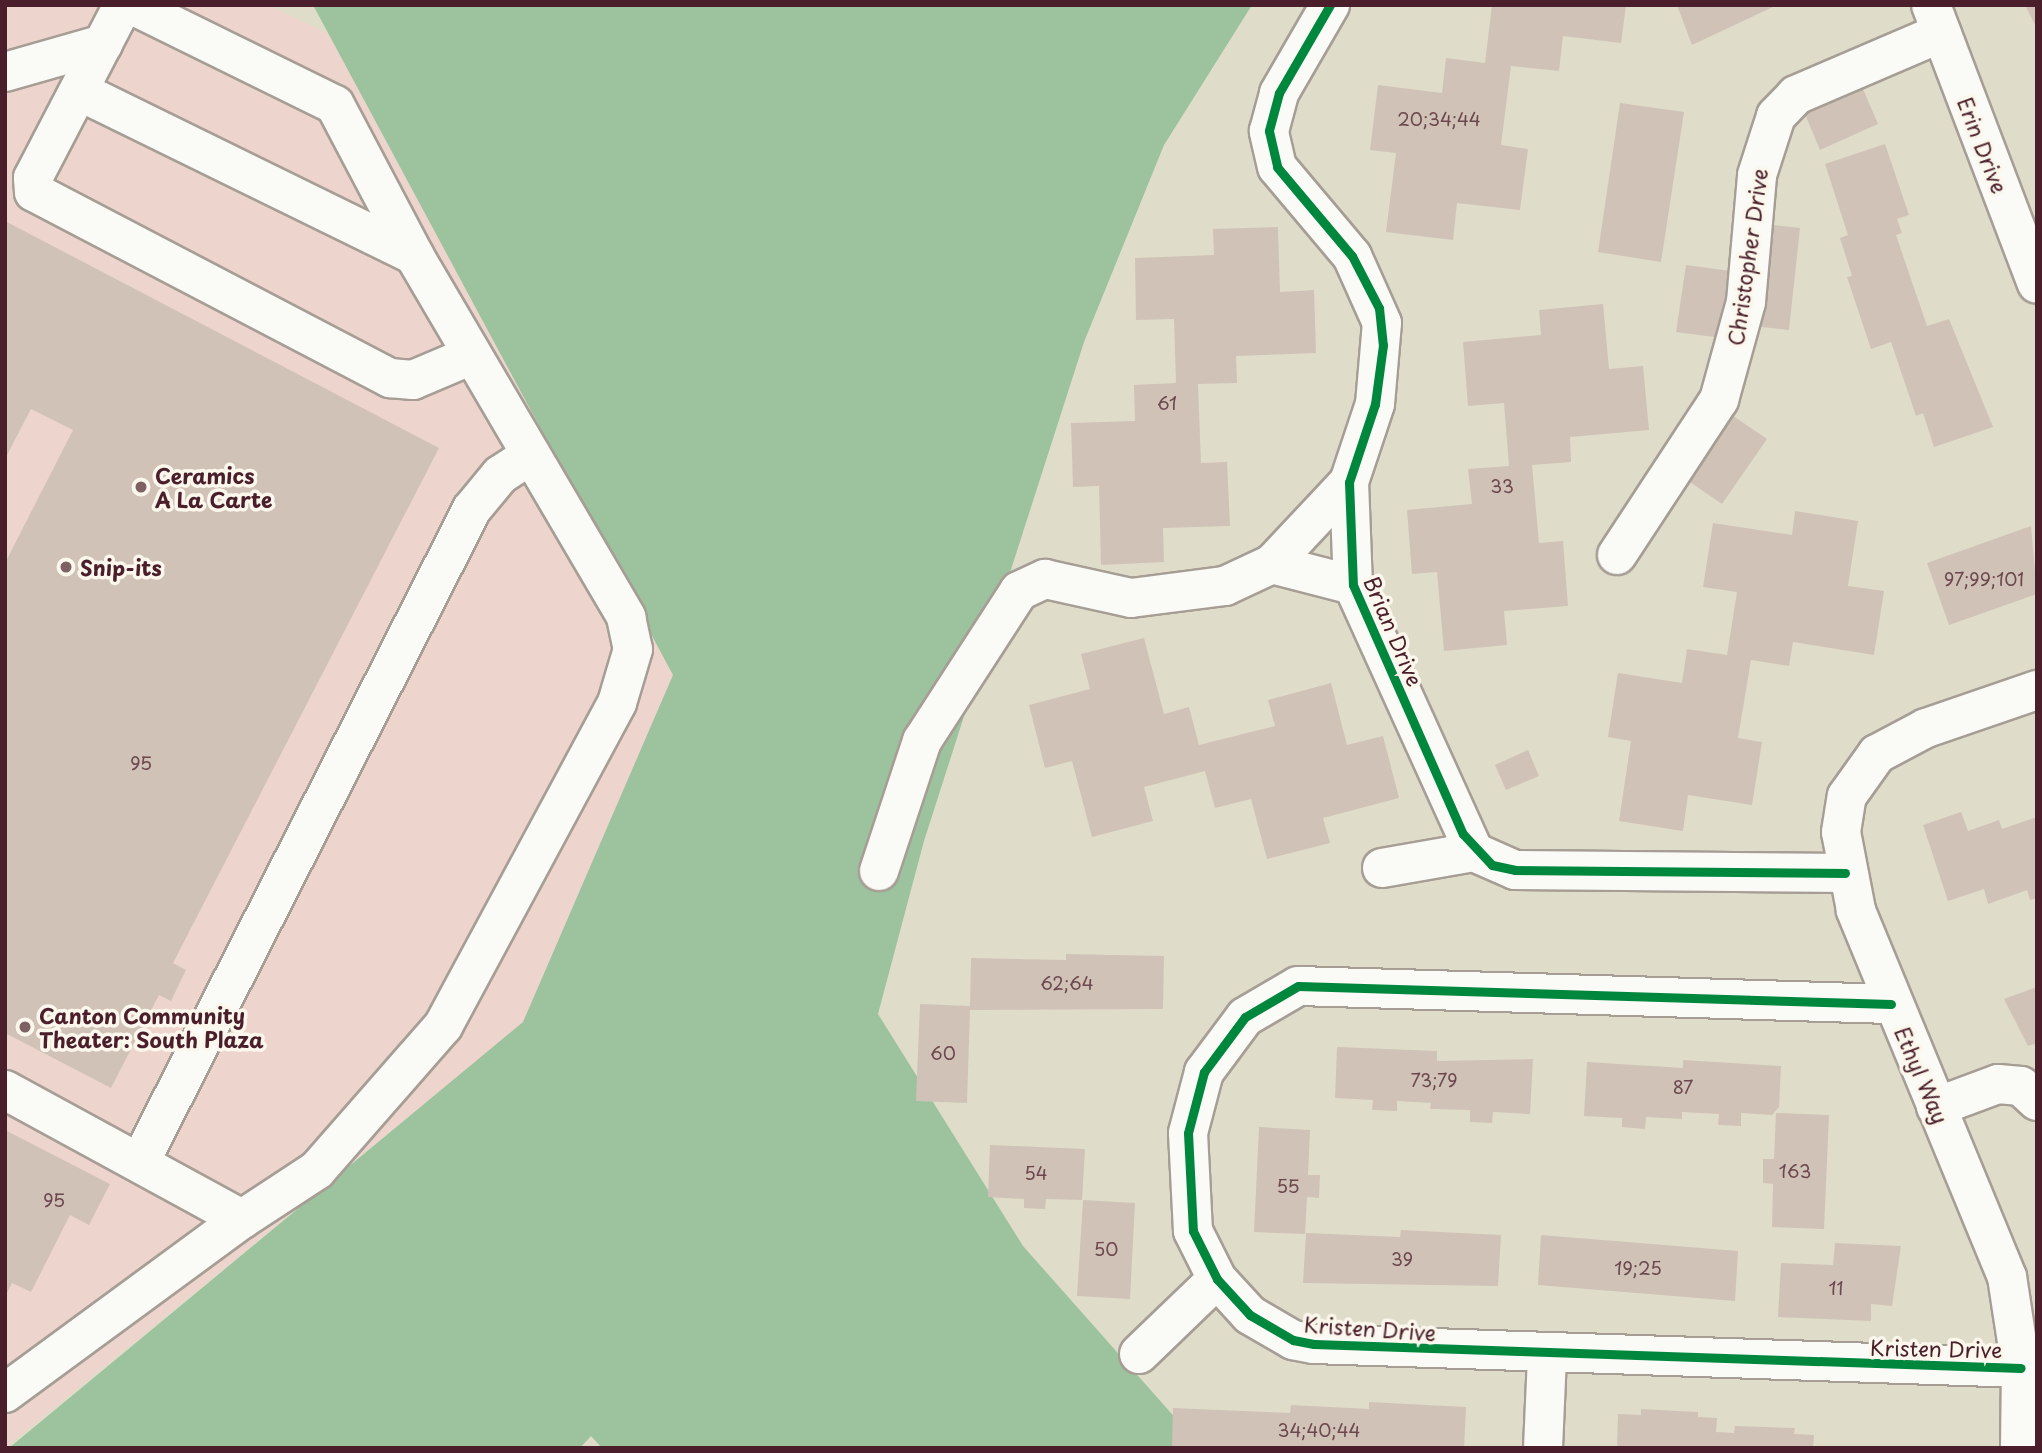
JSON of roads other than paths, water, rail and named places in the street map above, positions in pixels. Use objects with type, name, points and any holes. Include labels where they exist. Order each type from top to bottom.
[{"type":"street","points":[[123,5],[33,178],[34,192],[46,202],[390,378],[413,380],[472,355]]},
{"type":"street","points":[[5,1393],[242,1219],[317,1170],[443,1027],[631,669],[626,617],[414,255],[335,106],[132,5]]},
{"type":"street","name":"Brian Drive","points":[[1330,5],[1279,93],[1269,131],[1277,167],[1352,256],[1382,323],[1375,404],[1349,482],[1353,585],[1474,852]]},
{"type":"street","name":"Erin Drive","points":[[1936,19],[2037,284]]},
{"type":"street","name":"Christopher Drive","points":[[1617,555],[1719,400],[1728,376],[1745,302],[1756,175],[1776,116],[1796,95],[1936,19]]},
{"type":"street","points":[[5,72],[103,44]]},
{"type":"street","points":[[79,91],[414,255]]},
{"type":"street","points":[[141,1160],[472,509],[500,475],[531,455]]},
{"type":"street","name":"Brian Drive","points":[[879,871],[922,741],[1018,592],[1045,579],[1109,596],[1156,599],[1225,586],[1272,565],[1349,482]]},
{"type":"street","name":"Brian Drive","points":[[1272,565],[1353,585]]},
{"type":"street","name":"Ethyl Way","points":[[2020,1448],[2027,1376],[2007,1278],[1891,1004],[1845,873],[1842,814],[1877,754],[1926,728],[2037,690]]},
{"type":"street","points":[[1382,868],[1474,852],[1515,870],[1845,873]]},
{"type":"street","name":"Kristen Drive","points":[[1891,1004],[1325,984],[1271,996],[1216,1052],[1188,1133],[1188,1208],[1217,1279],[1251,1315],[1293,1340],[1547,1356],[2027,1376]]},
{"type":"street","points":[[1936,1107],[1998,1084],[2021,1086],[2037,1101]]},
{"type":"street","points":[[5,1090],[141,1160],[242,1219]]},
{"type":"street","points":[[1139,1354],[1217,1279]]},
{"type":"street","points":[[1543,1448],[1547,1356]]},
{"type":"place","name":"Ceramics A La Carte","points":[[141,487]]},
{"type":"place","name":"Snip-its","points":[[66,567]]},
{"type":"place","name":"Canton Community Theater: South Plaza","points":[[25,1027]]}]
